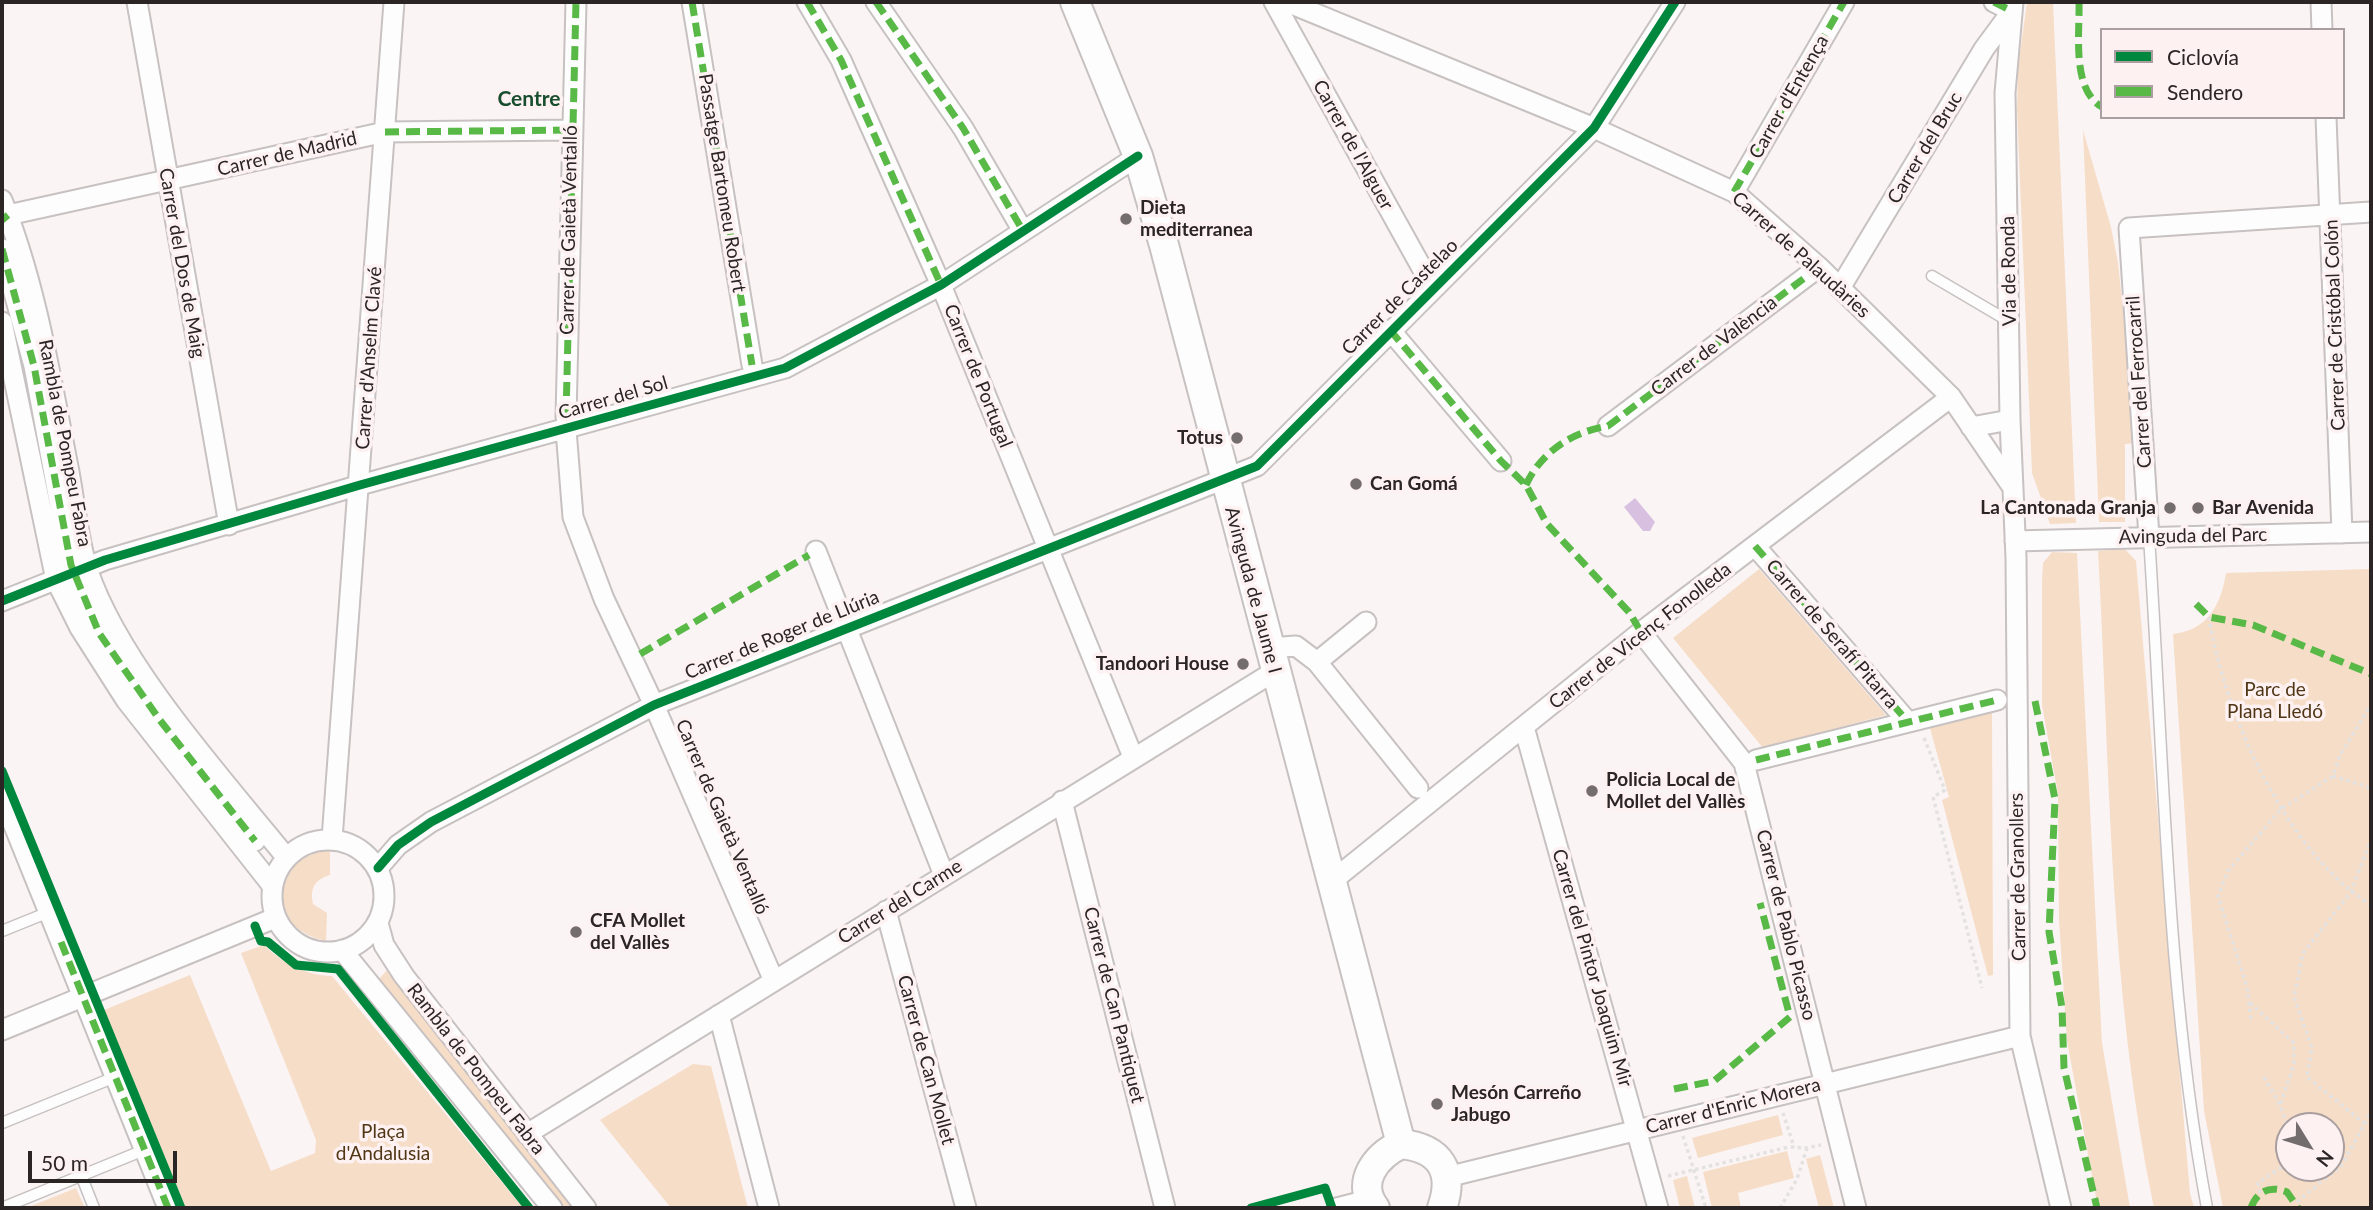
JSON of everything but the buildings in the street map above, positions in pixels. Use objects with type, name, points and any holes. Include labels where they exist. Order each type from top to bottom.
[{"type":"street","name":"Carrer del Dos de Maig","points":[[137,2],[229,525]]},
{"type":"street","name":"Carrer d'Anselm Clavé","points":[[332,839],[394,2]]},
{"type":"street","name":"Carrer de Gaietà Ventalló","points":[[576,2],[570,131],[566,423],[573,517],[604,599],[654,705],[774,981]]},
{"type":"street","name":"Passatge Bartomeu Robert","points":[[692,2],[752,365]]},
{"type":"street","name":"Carrer de Portugal","points":[[807,2],[841,60],[941,285],[1133,757]]},
{"type":"street","points":[[876,2],[963,128],[1023,231]]},
{"type":"street","name":"Avinguda de Jaume I","points":[[1075,2],[1138,156],[1401,1144]]},
{"type":"street","name":"Carrer de l'Alguer","points":[[1274,2],[1433,288]]},
{"type":"street","name":"Carrer de Palaudàries","points":[[1287,2],[1321,9],[1734,192],[1819,267],[1951,397],[2012,486]]},
{"type":"street","name":"Carrer de Castelao","points":[[1224,481],[1257,466],[1594,128],[1675,2]]},
{"type":"street","name":"Carrer d'Entença","points":[[1734,192],[1844,2]]},
{"type":"street","points":[[1994,2],[2012,6]]},
{"type":"street","points":[[2321,2],[2322,28]]},
{"type":"street","name":"Carrer del Bruc","points":[[1840,288],[2012,6]]},
{"type":"street","name":"Via de Ronda","points":[[2012,6],[2005,93],[2010,420],[2015,541]]},
{"type":"street","name":"Carrer de Cristóbal Colón","points":[[2326,119],[2342,533]]},
{"type":"street","name":"Carrer de Madrid","points":[[4,212],[168,181],[385,132],[570,131]]},
{"type":"street","name":"Carrer del Sol","points":[[2,601],[72,574],[566,423],[785,368],[941,285],[1138,156]]},
{"type":"street","name":"Rambla de Pompeu Fabra","points":[[4,212],[42,330],[80,628],[126,700],[271,884]]},
{"type":"street","points":[[2331,215],[2371,212]]},
{"type":"street","name":"Carrer del Ferrocarril","points":[[2149,537],[2129,228],[2331,215]]},
{"type":"street","name":"Rambla de Pompeu Fabra","points":[[2,249],[34,366],[72,574],[103,607],[150,683],[286,857]]},
{"type":"street","name":"Carrer de València","points":[[1608,426],[1819,267]]},
{"type":"street","name":"Rambla de Pompeu Fabra","points":[[2,321],[72,574],[99,633],[159,719],[255,841]]},
{"type":"street","points":[[1390,330],[1501,461]]},
{"type":"street","name":"Carrer de Vicenç Fonolleda","points":[[1332,881],[1641,632],[1951,397]]},
{"type":"street","points":[[1971,427],[2010,420]]},
{"type":"street","name":"Carrer de Roger de Llúria","points":[[378,868],[398,845],[431,822],[654,705],[1224,481]]},
{"type":"street","name":"Avinguda del Parc","points":[[2015,541],[2371,532]]},
{"type":"street","name":"Carrer de Granollers","points":[[2015,541],[2020,1036],[2061,1208]]},
{"type":"street","name":"Carrer de Serafí Pitarra","points":[[1755,546],[1913,721]]},
{"type":"street","points":[[816,551],[944,875]]},
{"type":"street","points":[[1317,662],[1366,622]]},
{"type":"street","name":"Carrer de Pablo Picasso","points":[[1641,632],[1744,763],[1856,1208]]},
{"type":"street","points":[[1272,659],[1296,646],[1317,662],[1418,788]]},
{"type":"street","name":"Carrer del Carme","points":[[527,1134],[1133,757],[1272,659]]},
{"type":"street","points":[[1756,760],[1997,700]]},
{"type":"street","name":"Carrer del Pintor Joaquim Mir","points":[[1524,727],[1639,1130],[1658,1208]]},
{"type":"street","points":[[2,796],[168,1208]]},
{"type":"street","name":"Carrer de Can Pantiquet","points":[[1062,802],[1165,1208]]},
{"type":"street","points":[[332,839],[359,848],[378,868],[385,900],[378,923],[365,939],[342,950],[319,951],[295,942],[275,918],[271,884],[286,857],[304,844],[332,839]]},
{"type":"street","name":"Carrer de Can Mollet","points":[[886,911],[965,1208]]},
{"type":"street","points":[[2,1030],[275,918]]},
{"type":"street","name":"Rambla de Pompeu Fabra","points":[[378,923],[384,946],[404,976],[586,1208]]},
{"type":"street","name":"Rambla de Pompeu Fabra","points":[[342,950],[552,1208]]},
{"type":"street","points":[[719,1015],[769,1208]]},
{"type":"street","name":"Carrer d'Enric Morera","points":[[1447,1177],[2020,1036]]},
{"type":"street","points":[[1337,1208],[1371,1204],[1367,1182],[1373,1165],[1384,1153],[1401,1144],[1422,1148],[1434,1155],[1447,1177],[1448,1188],[1442,1208]]},
{"type":"lane","points":[[1932,276],[2010,322]]},
{"type":"lane","points":[[2149,537],[2171,884],[2188,1093],[2207,1208]]},
{"type":"lane","points":[[2,931],[49,912]]},
{"type":"lane","points":[[2,1123],[115,1077]]},
{"type":"lane","points":[[2,1208],[144,1150]]},
{"type":"lane","points":[[81,1175],[94,1208]]},
{"type":"path","points":[[2209,617],[2216,660],[2246,735],[2281,809],[2317,859],[2351,892],[2371,905]]},
{"type":"path","points":[[2251,1019],[2249,1002],[2218,896],[2228,871],[2281,809],[2333,776],[2340,755],[2371,705]]},
{"type":"path","points":[[1913,721],[1945,790],[1933,797],[1982,988]]},
{"type":"path","points":[[2333,776],[2371,788]]},
{"type":"path","points":[[2365,1124],[2307,1077],[2312,1048],[2294,998],[2303,953],[2351,892],[2371,839]]},
{"type":"path","points":[[2249,1002],[2294,1043],[2294,1065],[2280,1105]]},
{"type":"path","points":[[2264,1077],[2283,1112]]},
{"type":"path","points":[[1782,1110],[1794,1147]]},
{"type":"path","points":[[2297,1202],[2342,1165],[2371,1112]]},
{"type":"path","points":[[1682,1134],[1706,1208]]},
{"type":"path","points":[[1666,1177],[1794,1147],[1807,1148],[1823,1144]]},
{"type":"path","points":[[1780,1208],[1797,1179],[1807,1148]]},
{"type":"path","points":[[2260,1193],[2258,1182],[2275,1171]]},
{"type":"path","points":[[514,1208],[526,1205],[516,1192]]},
{"type":"green space","points":[[2027,2],[2053,2],[2076,523],[2050,524],[2032,473],[2017,109],[2018,68]]},
{"type":"green space","points":[[2083,130],[2111,227],[2118,263],[2137,443],[2125,444],[2125,522],[2099,522]]},
{"type":"green space","points":[[2125,549],[2136,561],[2190,1193],[2194,1208],[2154,1208],[2128,1045],[2114,881],[2098,551]]},
{"type":"green space","points":[[2052,552],[2077,553],[2102,1043],[2130,1208],[2098,1208],[2067,1041],[2059,920],[2058,794],[2042,705],[2043,563]]},
{"type":"green space","points":[[1759,569],[1886,715],[1763,748],[1673,638]]},
{"type":"green space","name":"Parc de Plana Lledó","points":[[2371,569],[2371,1208],[2223,1208],[2204,1111],[2173,634],[2185,632],[2204,621],[2216,605],[2226,573]]},
{"type":"green space","points":[[1992,704],[1993,975],[1988,976],[1942,800],[1949,797],[1928,721]]},
{"type":"green space","points":[[330,846],[330,875],[314,885],[312,893],[313,904],[327,913],[326,941],[305,933],[291,922],[283,907],[280,892],[284,876],[294,863],[309,852]]},
{"type":"green space","name":"Plaça d'Andalusia","points":[[264,945],[295,967],[332,976],[523,1208],[186,1208],[104,1010],[190,975],[271,1171],[315,1153],[316,1140],[241,953]]},
{"type":"green space","points":[[389,968],[579,1208],[556,1208],[377,981]]},
{"type":"green space","points":[[693,1064],[711,1066],[748,1208],[671,1208],[600,1120]]},
{"type":"green space","points":[[1778,1115],[1783,1135],[1698,1158],[1692,1138]]},
{"type":"green space","points":[[1787,1151],[1794,1178],[1738,1193],[1741,1208],[1712,1208],[1703,1172]]},
{"type":"green space","points":[[1820,1155],[1834,1208],[1819,1208],[1806,1159]]},
{"type":"green space","points":[[1687,1176],[1695,1208],[1680,1208],[1673,1180]]},
{"type":"green space","points":[[76,1188],[85,1208],[26,1208]]},
{"type":"shaded area","points":[[1635,498],[1655,522],[1650,531],[1643,531],[1624,507]]},
{"type":"marked path","points":[[566,417],[576,2]]},
{"type":"marked path","points":[[692,2],[752,365]]},
{"type":"marked path","points":[[807,2],[841,60],[941,285]]},
{"type":"marked path","points":[[876,2],[963,128],[1023,231]]},
{"type":"marked path","points":[[1734,192],[1844,2]]},
{"type":"marked path","points":[[1994,2],[2012,11]]},
{"type":"marked path","points":[[2079,2],[2081,74],[2092,99],[2100,105]]},
{"type":"marked path","points":[[385,132],[570,130]]},
{"type":"marked path","points":[[2,220],[8,215]]},
{"type":"marked path","points":[[2,249],[34,366],[71,565],[99,633],[159,719],[255,841]]},
{"type":"marked path","points":[[1526,485],[1540,463],[1559,445],[1582,433],[1608,426],[1819,267]]},
{"type":"marked path","points":[[1390,330],[1501,461],[1526,485],[1547,524],[1629,612],[1641,632]]},
{"type":"marked path","points":[[1755,546],[1908,722]]},
{"type":"marked path","points":[[640,654],[809,555]]},
{"type":"marked path","points":[[2196,604],[2209,617],[2253,625],[2371,674]]},
{"type":"marked path","points":[[1756,760],[1997,700]]},
{"type":"marked path","points":[[2035,701],[2055,799],[2049,932],[2062,1008],[2064,1068],[2097,1208]]},
{"type":"marked path","points":[[1674,1089],[1714,1081],[1790,1017],[1760,903]]},
{"type":"marked path","points":[[61,942],[168,1208]]},
{"type":"marked path","points":[[2251,1208],[2257,1197],[2265,1191],[2275,1189],[2287,1192],[2298,1208]]},
{"type":"cycle path","points":[[378,868],[398,845],[431,822],[654,705],[1257,466],[1594,128],[1675,2]]},
{"type":"cycle path","points":[[2,601],[105,560],[360,485],[785,368],[941,285],[1138,156]]},
{"type":"cycle path","points":[[2,771],[181,1208]]},
{"type":"cycle path","points":[[255,926],[261,941],[268,942],[296,965],[338,969],[529,1208]]},
{"type":"cycle path","points":[[1251,1208],[1325,1188],[1332,1208]]},
{"type":"place","name":"Dieta mediterranea","points":[[1126,219]]},
{"type":"place","name":"Totus","points":[[1237,438]]},
{"type":"place","name":"Can Gomá","points":[[1356,484]]},
{"type":"place","name":"La Cantonada Granja","points":[[2170,508]]},
{"type":"place","name":"Bar Avenida","points":[[2198,508]]},
{"type":"place","name":"Tandoori House","points":[[1243,664]]},
{"type":"place","name":"Policia Local de Mollet del Vallès","points":[[1592,791]]},
{"type":"place","name":"CFA Mollet del Vallès","points":[[576,932]]},
{"type":"place","name":"Mesón Carreño Jabugo","points":[[1437,1104]]},
{"type":"district","name":"Centre","points":[[529,99]]}]
